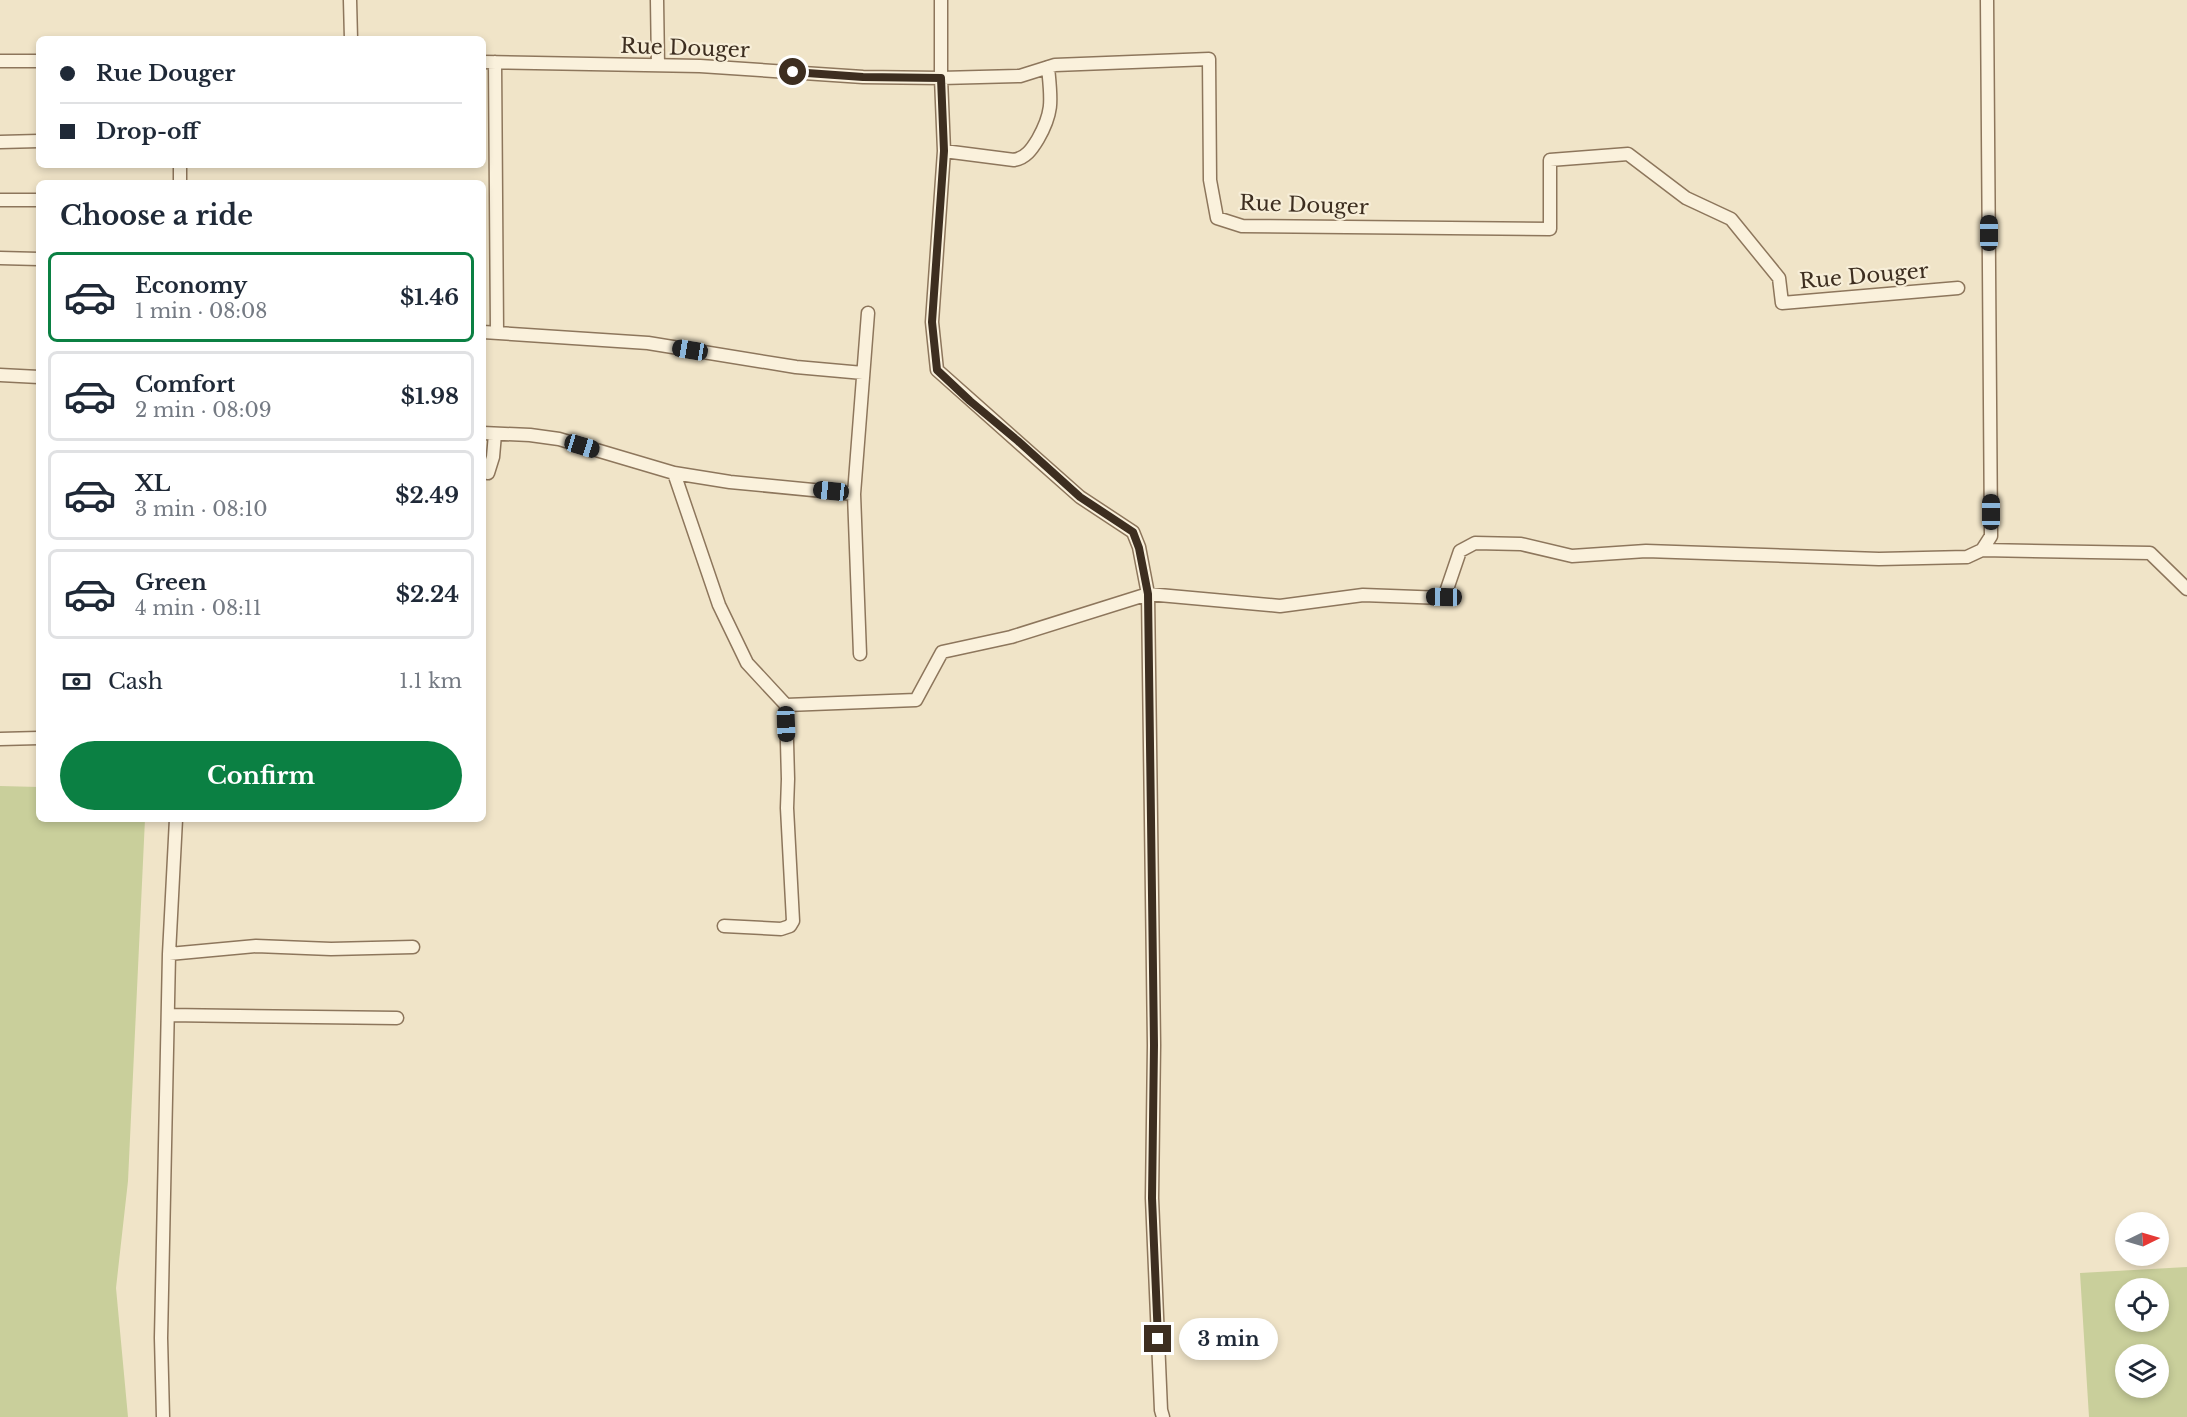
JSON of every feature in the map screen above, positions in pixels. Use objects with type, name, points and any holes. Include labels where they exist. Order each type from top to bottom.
[{"type":"street","points":[[350,0],[351,36]]},
{"type":"street","points":[[657,0],[658,65]]},
{"type":"street","points":[[941,0],[944,151],[932,322],[937,370],[1080,497],[1133,532],[1139,548],[1148,594],[1154,1045],[1152,1198],[1163,1417]]},
{"type":"street","points":[[1982,550],[1991,536],[1987,0]]},
{"type":"street","name":"Rue Douger","points":[[489,62],[700,66],[863,77],[941,78],[1020,76],[1055,65],[1209,59],[1210,180],[1217,218],[1242,226],[1550,230],[1550,160],[1629,154],[1686,198],[1731,219],[1779,278],[1782,303],[1958,288]]},
{"type":"street","points":[[0,61],[36,61]]},
{"type":"street","points":[[489,62],[497,333]]},
{"type":"street","points":[[944,151],[1014,160],[1025,156],[1033,148],[1050,114],[1048,67]]},
{"type":"street","points":[[0,142],[36,141]]},
{"type":"street","points":[[0,200],[36,200]]},
{"type":"street","points":[[0,258],[36,259]]},
{"type":"street","points":[[860,654],[854,494],[868,313]]},
{"type":"street","points":[[486,332],[648,343],[796,367],[863,373]]},
{"type":"street","points":[[0,375],[36,377]]},
{"type":"street","points":[[488,473],[493,458],[489,433],[559,439],[674,473],[730,482],[854,494]]},
{"type":"street","points":[[674,473],[728,625],[747,663],[786,705],[787,808],[793,921],[790,926],[781,929],[724,926]]},
{"type":"street","points":[[786,705],[916,700],[942,652],[1011,637],[1148,594],[1280,606],[1363,595],[1444,597],[1460,551],[1475,543],[1521,544],[1572,556],[1646,551],[1879,559],[1967,557],[1982,550],[2150,553],[2187,589]]},
{"type":"street","points":[[0,739],[36,738]]},
{"type":"street","points":[[163,1417],[161,1338],[169,954],[176,822]]},
{"type":"street","points":[[169,954],[256,946],[331,949],[413,947]]},
{"type":"street","points":[[168,1015],[398,1018]]},
{"type":"green space","points":[[0,786],[36,787],[36,822],[145,822],[128,1181],[116,1288],[128,1417],[0,1417]]},
{"type":"green space","points":[[2187,1267],[2187,1417],[2089,1417],[2080,1273]]},
{"type":"route","points":[[793,72],[863,77],[941,78],[944,151],[932,322],[937,370],[1080,497],[1133,532],[1139,548],[1148,594],[1154,1045],[1152,1198],[1158,1339]]}]
